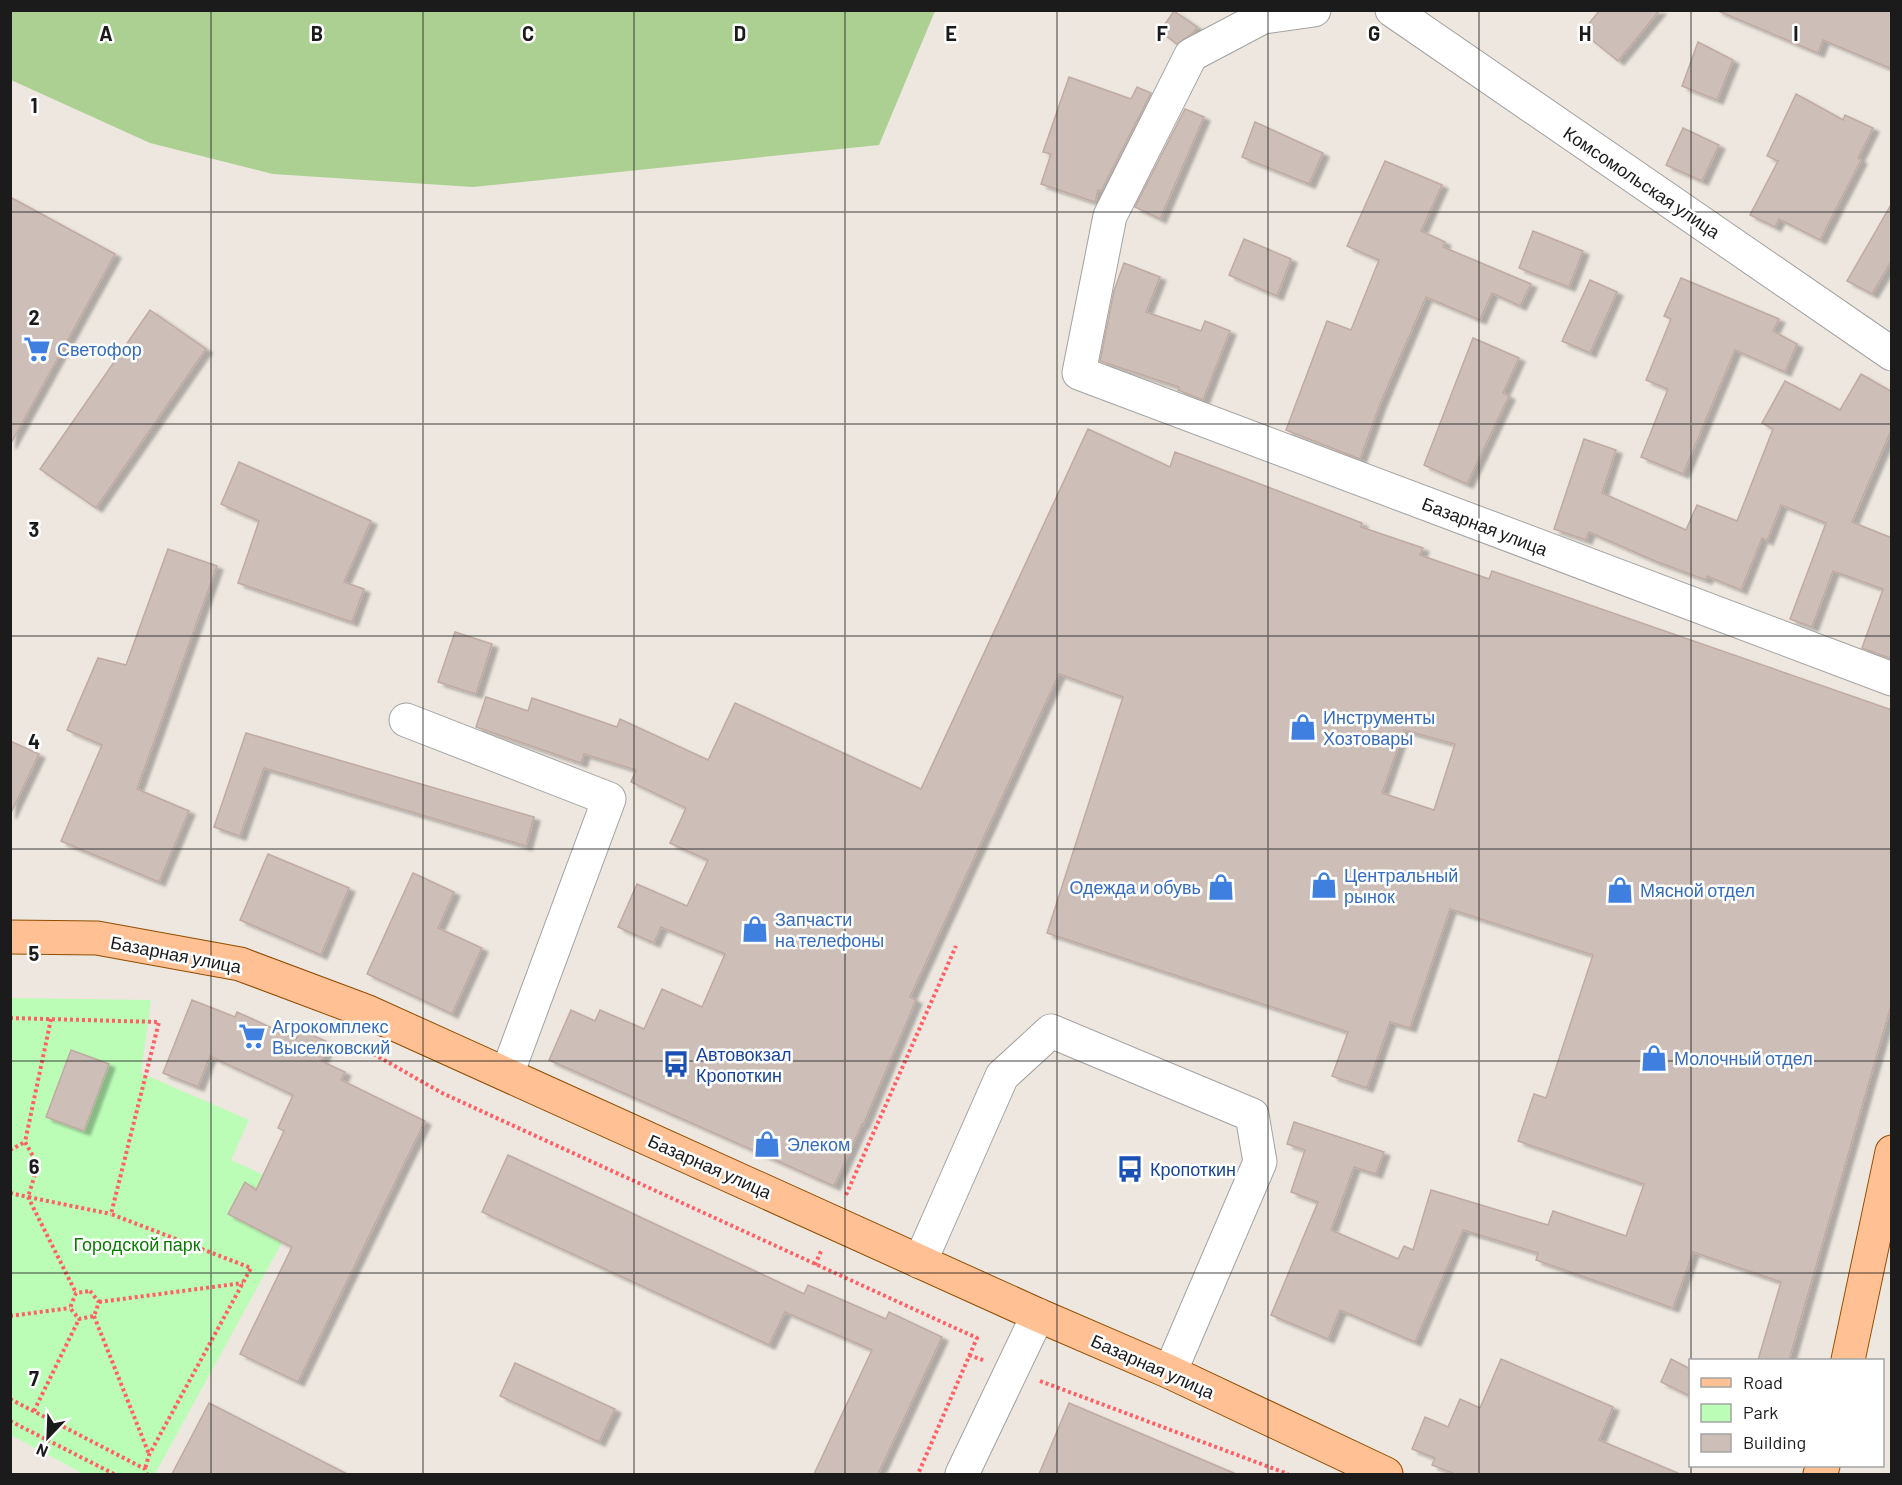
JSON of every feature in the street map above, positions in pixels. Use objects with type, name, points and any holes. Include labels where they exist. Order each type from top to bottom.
[{"type":"main road","name":"Базарная улица","points":[[10,937],[97,938],[240,964],[368,1012],[1038,1315],[1170,1372],[1386,1474]]},
{"type":"main road","points":[[1848,1359],[1892,1152]]},
{"type":"street","name":"Базарная улица","points":[[1314,10],[1263,17],[1191,55],[1110,216],[1079,373],[1892,679]]},
{"type":"street","name":"Комсомольская улица","points":[[1392,10],[1892,354]]},
{"type":"street","points":[[406,720],[609,799],[507,1074]]},
{"type":"street","points":[[920,1262],[1002,1076],[1051,1031],[1252,1115],[1260,1162],[1170,1372]]},
{"type":"street","points":[[962,1474],[1038,1315]]},
{"type":"path","points":[[833,1222],[956,946]]},
{"type":"path","points":[[10,1018],[159,1022],[111,1214]]},
{"type":"path","points":[[51,1019],[25,1142],[38,1165],[28,1197],[75,1293],[70,1308]]},
{"type":"path","points":[[353,1042],[442,1093],[977,1338],[918,1474]]},
{"type":"path","points":[[10,1150],[25,1142]]},
{"type":"path","points":[[10,1193],[111,1214],[251,1268],[149,1455],[145,1469],[147,1474]]},
{"type":"path","points":[[99,1302],[243,1283]]},
{"type":"path","points":[[75,1293],[90,1291],[99,1302]]},
{"type":"path","points":[[99,1302],[94,1316],[149,1455]]},
{"type":"path","points":[[10,1316],[70,1308]]},
{"type":"path","points":[[70,1308],[79,1319]]},
{"type":"path","points":[[79,1319],[94,1316]]},
{"type":"path","points":[[33,1411],[79,1319]]},
{"type":"path","points":[[969,1354],[1288,1474]]},
{"type":"path","points":[[10,1399],[145,1469]]},
{"type":"path","points":[[10,1421],[114,1474]]},
{"type":"green space","points":[[11,10],[935,11],[879,145],[473,187],[273,174],[150,143],[11,80]]},
{"type":"green space","name":"Городской парк","points":[[10,998],[151,1000],[141,1073],[249,1120],[231,1160],[308,1195],[155,1474],[84,1474],[11,1435]]},
{"type":"building","points":[[1600,10],[1660,10],[1618,61],[1582,32]]},
{"type":"building","points":[[1716,10],[1892,10],[1892,69],[1823,40],[1818,53]]},
{"type":"building","points":[[1174,11],[1197,27],[1193,33],[1177,44],[1160,31]]},
{"type":"building","points":[[1698,42],[1733,60],[1717,100],[1682,86]]},
{"type":"building","points":[[1069,77],[1131,99],[1137,87],[1151,93],[1101,191],[1098,190],[1095,202],[1041,184],[1051,154],[1043,152]]},
{"type":"building","points":[[1796,94],[1843,120],[1845,115],[1873,128],[1858,158],[1861,160],[1820,240],[1779,219],[1775,227],[1750,215],[1778,161],[1767,156]]},
{"type":"building","points":[[1185,109],[1204,117],[1160,219],[1135,207]]},
{"type":"building","points":[[1255,122],[1323,153],[1309,184],[1242,157]]},
{"type":"building","points":[[1683,128],[1719,145],[1702,181],[1666,165]]},
{"type":"building","points":[[1385,161],[1442,185],[1421,231],[1445,242],[1443,247],[1531,284],[1520,306],[1492,293],[1480,320],[1426,297],[1380,404],[1360,459],[1286,430],[1327,321],[1351,330],[1379,260],[1347,246]]},
{"type":"building","name":"Светофор","points":[[10,197],[115,254],[10,445]]},
{"type":"building","points":[[1892,203],[1892,260],[1872,294],[1847,281]]},
{"type":"building","points":[[1533,231],[1583,251],[1569,287],[1519,268]]},
{"type":"building","points":[[1244,239],[1291,259],[1277,296],[1229,275]]},
{"type":"building","points":[[1124,263],[1160,277],[1146,312],[1201,331],[1205,321],[1230,331],[1203,400],[1178,390],[1179,387],[1100,361],[1114,291]]},
{"type":"building","points":[[1681,278],[1779,319],[1773,331],[1797,344],[1785,372],[1735,350],[1683,474],[1641,457],[1668,389],[1646,380],[1671,319],[1664,316]]},
{"type":"building","points":[[1590,280],[1617,292],[1590,353],[1562,341]]},
{"type":"building","points":[[150,310],[206,349],[96,508],[40,469]]},
{"type":"building","points":[[1473,338],[1519,358],[1503,393],[1509,396],[1467,484],[1424,465]]},
{"type":"building","points":[[1861,374],[1892,392],[1892,428],[1852,522],[1892,538],[1892,659],[1862,648],[1883,589],[1833,571],[1812,627],[1790,619],[1826,523],[1781,505],[1767,541],[1762,538],[1741,590],[1707,576],[1706,580],[1655,561],[1589,532],[1586,540],[1554,529],[1584,439],[1616,450],[1602,493],[1686,530],[1697,505],[1737,521],[1773,429],[1762,423],[1785,381],[1840,410]]},
{"type":"building","name":"Центральный рынок","points":[[1088,429],[1170,467],[1175,452],[1252,481],[1362,523],[1361,527],[1423,548],[1420,555],[1489,579],[1492,571],[1892,710],[1892,1002],[1789,1359],[1758,1359],[1781,1282],[1693,1252],[1673,1308],[1536,1260],[1538,1253],[1463,1230],[1415,1342],[1340,1310],[1328,1339],[1271,1315],[1318,1202],[1291,1192],[1305,1150],[1287,1144],[1294,1122],[1384,1152],[1376,1174],[1354,1167],[1331,1230],[1398,1259],[1404,1246],[1413,1250],[1431,1190],[1548,1225],[1553,1211],[1626,1236],[1644,1184],[1518,1141],[1534,1094],[1546,1098],[1593,955],[1450,909],[1410,1028],[1390,1022],[1367,1088],[1332,1076],[1348,1032],[1047,933],[1123,697],[1059,674],[910,997],[916,1000],[863,1125],[834,1186],[549,1060],[571,1010],[595,1021],[600,1010],[644,1029],[662,989],[702,1007],[725,954],[661,927],[654,943],[618,927],[637,884],[687,906],[708,860],[670,843],[686,808],[631,782],[636,770],[584,754],[581,763],[476,727],[486,697],[528,711],[532,698],[617,727],[620,719],[708,760],[735,703],[921,789]],"holes":[[[1404,730],[1455,744],[1434,810],[1382,793]]]},
{"type":"building","points":[[239,462],[371,521],[344,582],[364,589],[352,622],[238,583],[259,521],[221,504]]},
{"type":"building","points":[[168,549],[217,566],[137,789],[189,811],[159,882],[61,841],[102,745],[67,730],[98,658],[126,665]]},
{"type":"building","points":[[455,632],[492,644],[476,694],[438,682]]},
{"type":"building","points":[[246,733],[534,817],[526,846],[264,768],[240,836],[214,827]]},
{"type":"building","points":[[10,741],[39,754],[10,815]]},
{"type":"building","points":[[268,854],[349,888],[321,955],[240,920]]},
{"type":"building","points":[[413,873],[454,892],[438,928],[482,948],[452,1014],[367,974]]},
{"type":"building","points":[[192,1000],[235,1017],[237,1012],[296,1039],[301,1030],[330,1043],[321,1061],[345,1072],[341,1080],[425,1121],[298,1382],[240,1354],[292,1247],[228,1214],[245,1182],[256,1190],[284,1131],[278,1128],[293,1095],[210,1056],[198,1087],[163,1073]]},
{"type":"building","points":[[71,1050],[109,1064],[84,1131],[46,1117]]},
{"type":"building","points":[[508,1155],[804,1294],[808,1285],[886,1319],[889,1312],[942,1337],[878,1474],[814,1474],[872,1350],[785,1312],[769,1345],[482,1212]]},
{"type":"building","points":[[1501,1359],[1613,1407],[1599,1440],[1680,1474],[1455,1474],[1432,1465],[1435,1458],[1412,1449],[1425,1417],[1448,1427],[1460,1399],[1480,1408]]},
{"type":"building","points":[[1671,1359],[1689,1368],[1689,1396],[1661,1382]]},
{"type":"building","points":[[515,1363],[615,1409],[599,1442],[500,1396]]},
{"type":"building","points":[[209,1403],[347,1474],[172,1474]]},
{"type":"building","points":[[1069,1403],[1236,1474],[1039,1474]]},
{"type":"place","name":"Светофор","points":[[37,349]]},
{"type":"place","name":"Инструменты Хозтовары","points":[[1303,727]]},
{"type":"place","name":"Центральный рынок","points":[[1324,885]]},
{"type":"place","name":"Одежда и обувь","points":[[1221,887]]},
{"type":"place","name":"Мясной отдел","points":[[1620,890]]},
{"type":"place","name":"Запчасти на телефоны","points":[[755,929]]},
{"type":"place","name":"Агрокомплекс Выселковский","points":[[252,1036]]},
{"type":"place","name":"Молочный отдел","points":[[1654,1058]]},
{"type":"place","name":"Автовокзал Кропоткин","points":[[676,1064]]},
{"type":"place","name":"Элеком","points":[[767,1144]]},
{"type":"place","name":"Кропоткин","points":[[1130,1169]]}]
